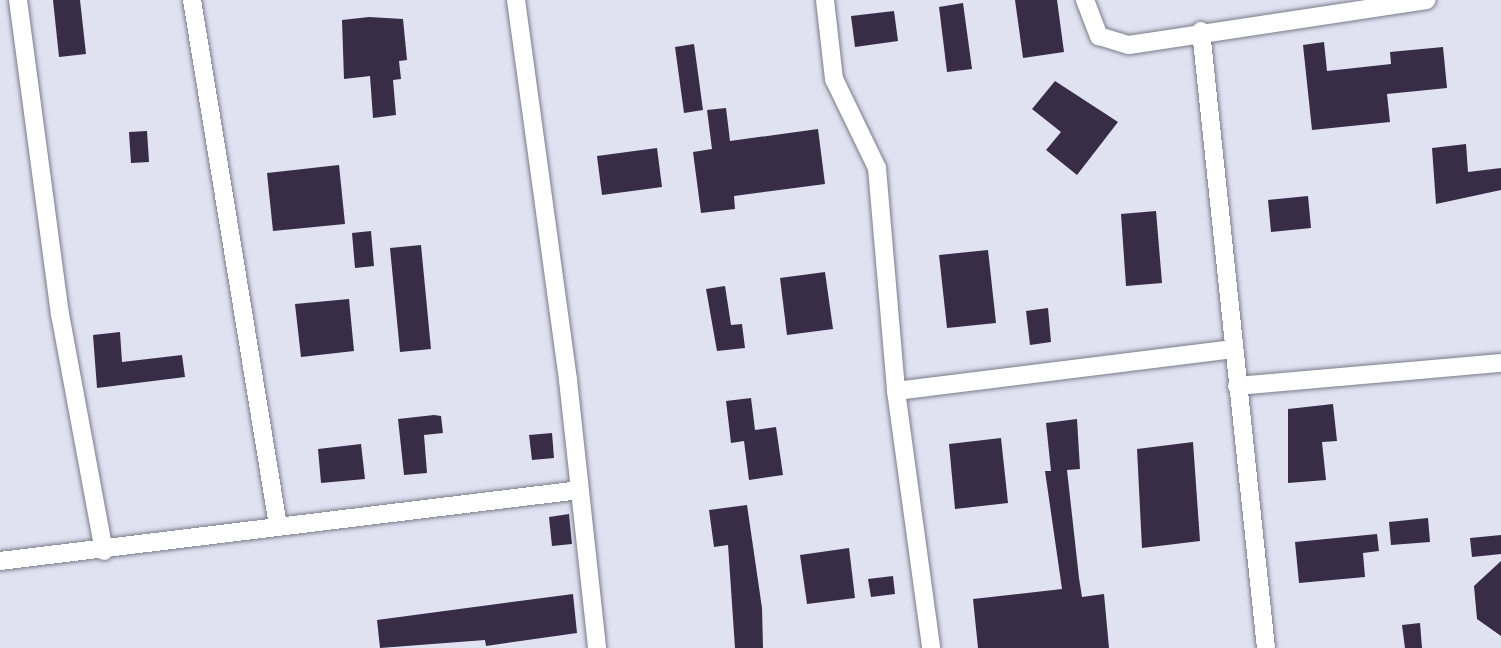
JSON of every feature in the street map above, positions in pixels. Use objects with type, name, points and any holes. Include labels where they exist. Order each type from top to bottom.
[{"type":"street","points":[[18,0],[60,314],[104,551]]},
{"type":"street","points":[[192,0],[278,526]]},
{"type":"street","points":[[516,0],[580,490],[597,648]]},
{"type":"street","points":[[825,0],[834,79],[877,168],[896,391],[931,648]]},
{"type":"street","points":[[1085,0],[1093,27],[1113,43],[1427,0]]},
{"type":"street","points":[[1201,32],[1266,648]]},
{"type":"street","points":[[896,391],[1233,349]]},
{"type":"street","points":[[1237,386],[1501,363]]},
{"type":"street","points":[[0,561],[104,551],[278,526],[580,490]]},
{"type":"building","points":[[53,0],[80,0],[86,54],[59,57]]},
{"type":"building","points":[[1015,0],[1057,0],[1064,52],[1023,58]]},
{"type":"building","points":[[963,3],[972,69],[947,72],[939,7]]},
{"type":"building","points":[[894,11],[898,41],[855,47],[851,16]]},
{"type":"building","points":[[369,17],[403,19],[407,60],[399,61],[401,79],[393,80],[396,115],[373,118],[370,76],[344,79],[342,20]]},
{"type":"building","points":[[1324,42],[1327,71],[1391,64],[1390,52],[1443,47],[1447,88],[1387,94],[1390,122],[1312,130],[1303,45]]},
{"type":"building","points":[[694,44],[703,110],[684,113],[675,47]]},
{"type":"building","points":[[1055,81],[1118,122],[1077,175],[1046,150],[1061,132],[1032,109]]},
{"type":"building","points":[[726,108],[730,141],[818,129],[825,184],[734,196],[735,209],[701,213],[693,152],[712,149],[707,110]]},
{"type":"building","points":[[147,131],[149,162],[131,163],[129,132]]},
{"type":"building","points":[[1466,144],[1468,172],[1501,168],[1501,190],[1436,204],[1432,148]]},
{"type":"building","points":[[657,148],[662,187],[602,195],[597,156]]},
{"type":"building","points":[[339,165],[345,224],[273,231],[267,173]]},
{"type":"building","points":[[1308,196],[1311,228],[1271,232],[1268,200]]},
{"type":"building","points":[[1156,211],[1162,283],[1126,286],[1121,214]]},
{"type":"building","points":[[371,231],[374,266],[355,268],[352,233]]},
{"type":"building","points":[[421,245],[431,349],[400,352],[390,248]]},
{"type":"building","points":[[988,250],[996,323],[947,328],[939,255]]},
{"type":"building","points":[[825,272],[833,329],[787,335],[780,278]]},
{"type":"building","points":[[725,286],[731,325],[742,324],[745,348],[717,351],[706,289]]},
{"type":"building","points":[[349,299],[354,351],[301,357],[295,304]]},
{"type":"building","points":[[1048,308],[1051,342],[1030,345],[1026,311]]},
{"type":"building","points":[[120,332],[122,362],[182,355],[185,377],[97,388],[93,335]]},
{"type":"building","points":[[751,398],[755,430],[776,427],[783,475],[749,480],[744,441],[731,443],[726,401]]},
{"type":"building","points":[[1333,404],[1337,441],[1322,442],[1326,480],[1288,483],[1288,409]]},
{"type":"building","points":[[441,416],[443,433],[424,435],[427,473],[404,475],[398,419]]},
{"type":"building","points":[[1077,419],[1080,469],[1067,470],[1079,578],[1082,597],[1104,594],[1109,648],[978,648],[973,599],[1062,589],[1045,471],[1051,471],[1046,423]]},
{"type":"building","points":[[552,433],[554,458],[532,460],[529,435]]},
{"type":"building","points":[[1001,438],[1008,503],[955,509],[949,444]]},
{"type":"building","points":[[1193,442],[1200,541],[1142,548],[1137,449]]},
{"type":"building","points":[[361,444],[365,479],[321,483],[318,449]]},
{"type":"building","points":[[747,505],[762,608],[763,648],[735,648],[728,545],[714,547],[709,510]]},
{"type":"building","points":[[569,514],[572,544],[552,546],[549,517]]},
{"type":"building","points":[[1428,518],[1430,542],[1391,545],[1389,522]]},
{"type":"building","points":[[1377,534],[1379,551],[1363,553],[1365,577],[1299,583],[1295,542]]},
{"type":"building","points":[[1501,535],[1501,554],[1472,557],[1470,538]]},
{"type":"building","points":[[849,548],[855,598],[807,604],[800,555]]},
{"type":"building","points":[[1501,561],[1501,636],[1477,619],[1474,586]]},
{"type":"building","points":[[893,576],[895,594],[871,597],[868,579]]},
{"type":"building","points":[[573,594],[577,633],[486,646],[485,640],[380,648],[377,620]]},
{"type":"building","points":[[1420,623],[1422,648],[1405,648],[1402,625]]}]
